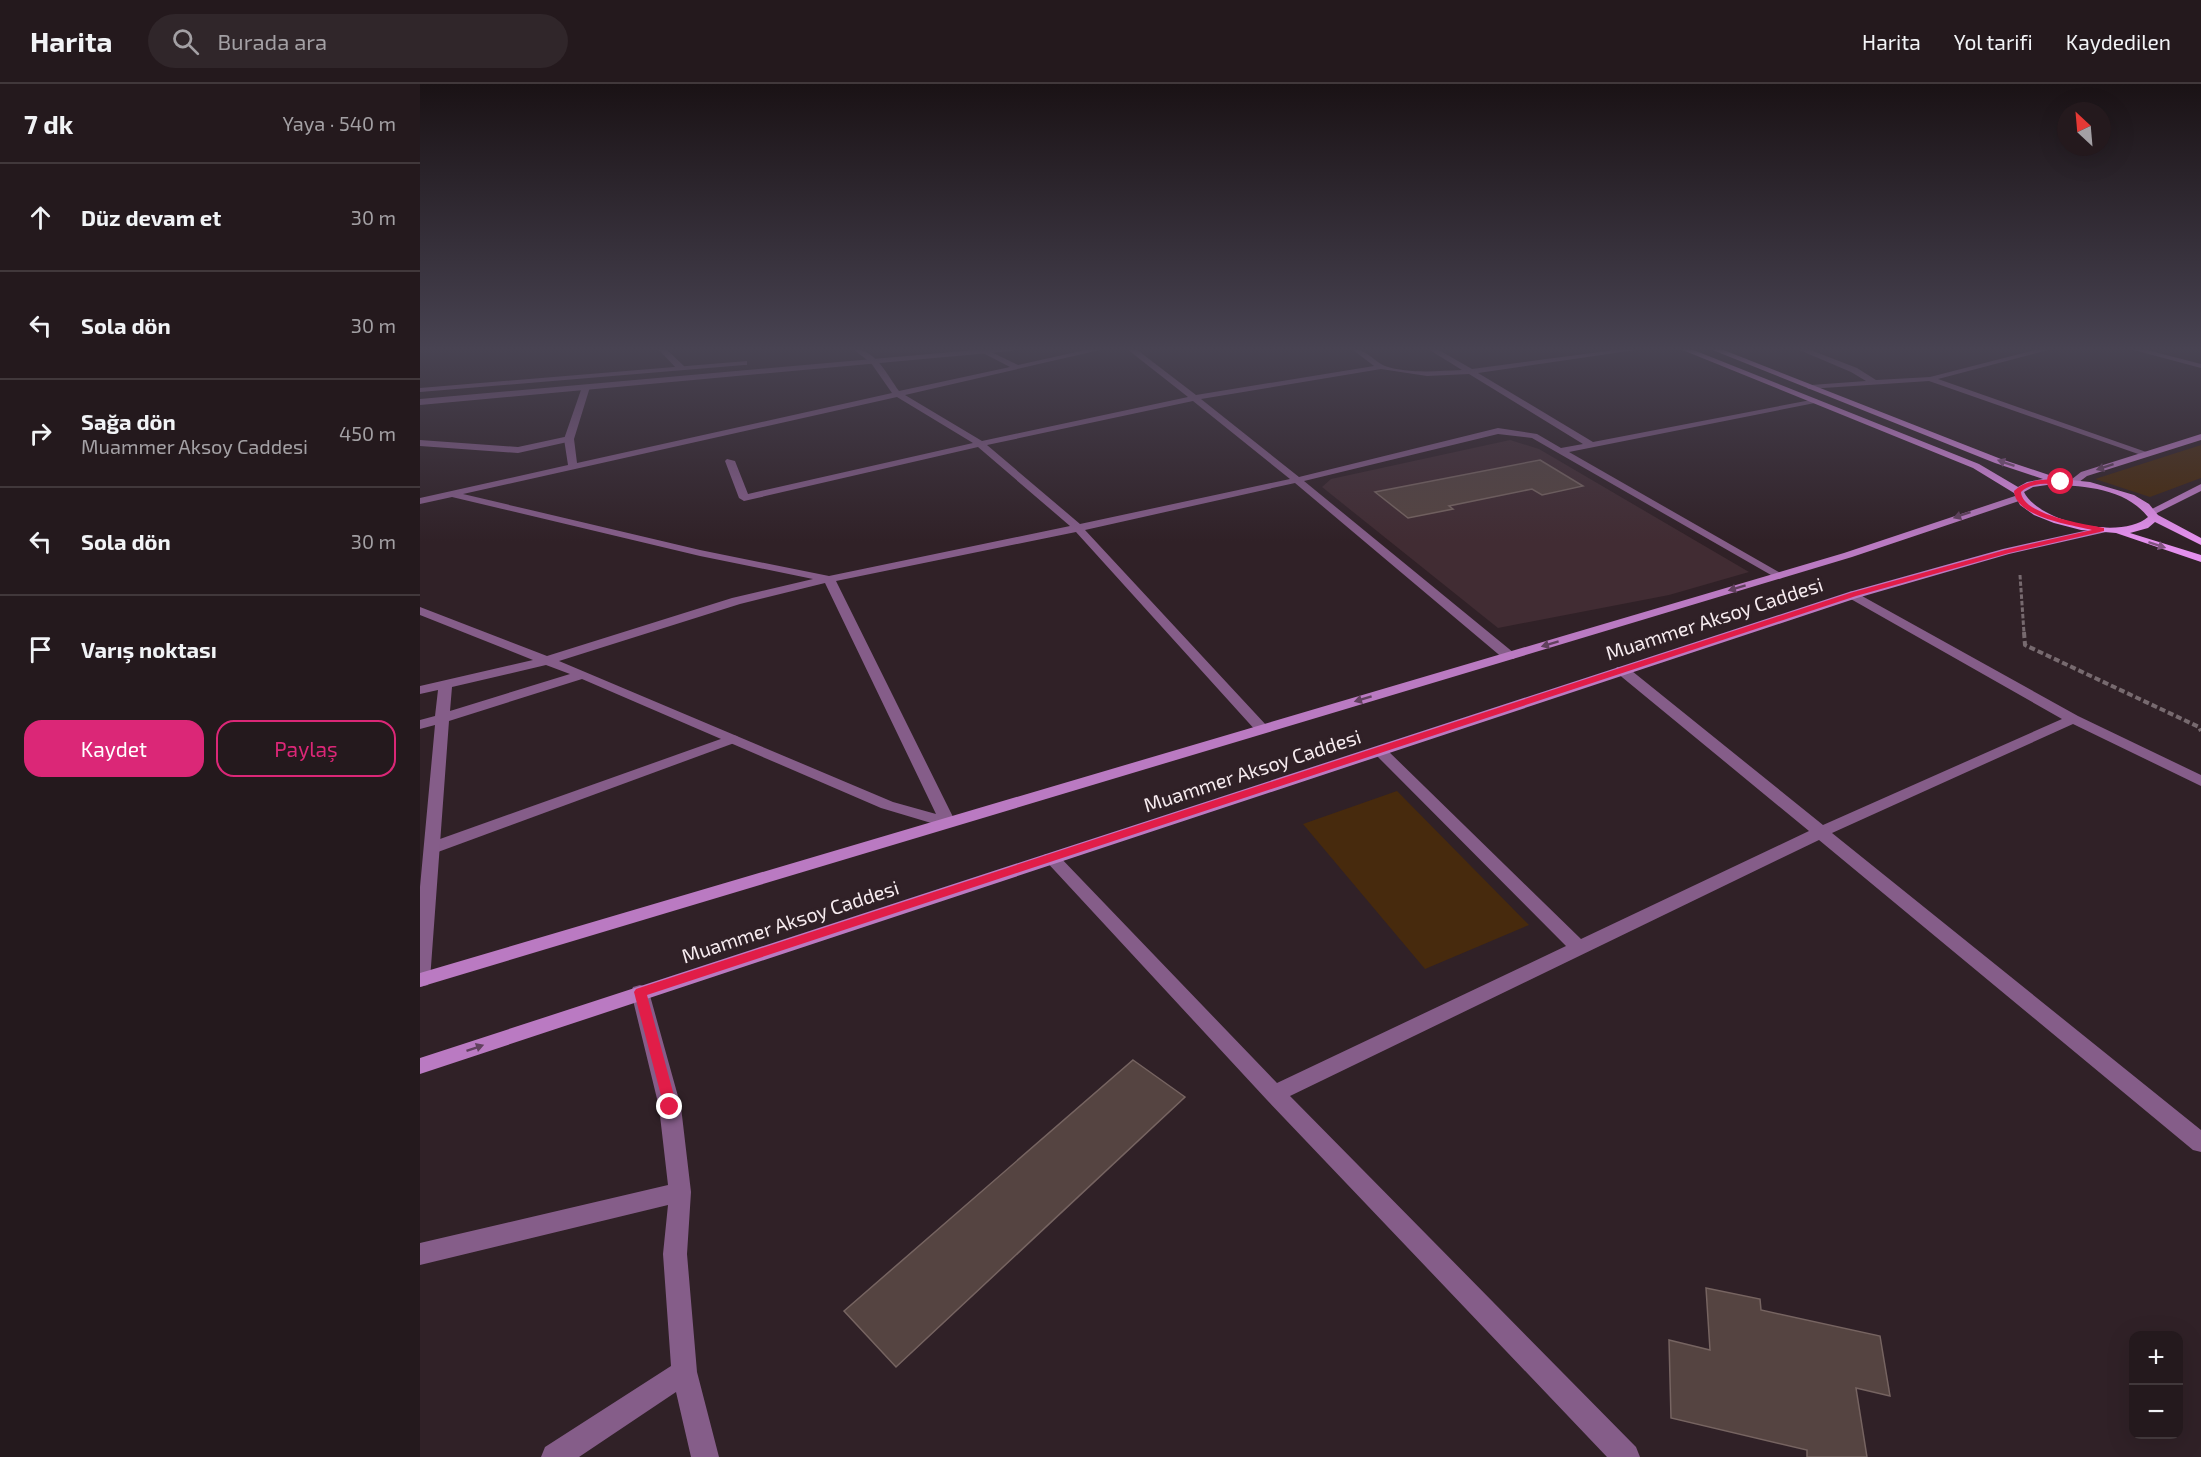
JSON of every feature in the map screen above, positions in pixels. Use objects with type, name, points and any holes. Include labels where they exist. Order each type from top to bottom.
[{"type":"main road","points":[[1844,413],[1976,466],[2018,494],[2024,505],[2051,519],[2107,530],[2201,559]]},
{"type":"main road","points":[[1877,413],[1998,461],[2061,482]]},
{"type":"main road","points":[[2072,483],[2084,474],[2201,437]]},
{"type":"main road","points":[[2018,494],[2032,483],[2061,482],[2122,494],[2201,542]]},
{"type":"main road","points":[[2153,514],[2201,487]]},
{"type":"main road","name":"Muammer Aksoy Caddesi","points":[[421,980],[1778,576],[2018,494]]},
{"type":"main road","points":[[2107,530],[2143,528],[2152,523],[2153,514]]},
{"type":"main road","name":"Muammer Aksoy Caddesi","points":[[420,1066],[1853,595],[2007,551],[2107,530]]},
{"type":"street","points":[[573,467],[569,440],[578,413]]},
{"type":"street","points":[[420,501],[808,413]]},
{"type":"street","points":[[929,413],[979,443],[1078,528],[1262,729]]},
{"type":"street","points":[[730,461],[744,498],[979,443],[1120,413]]},
{"type":"street","points":[[1215,413],[1509,656]]},
{"type":"street","points":[[1539,413],[1592,445]]},
{"type":"street","points":[[1559,451],[1758,413]]},
{"type":"street","points":[[2027,413],[2147,454]]},
{"type":"street","points":[[420,690],[546,661],[736,601],[829,579],[1297,480],[1498,431],[1534,436],[1778,576]]},
{"type":"street","points":[[420,443],[518,450],[569,440]]},
{"type":"street","points":[[451,495],[829,579]]},
{"type":"street","points":[[829,579],[948,823]]},
{"type":"street","points":[[1853,595],[2073,719],[2201,781]]},
{"type":"street","points":[[420,611],[582,675],[887,805],[948,823]]},
{"type":"street","points":[[1622,670],[2201,1143]]},
{"type":"street","points":[[420,725],[582,675]]},
{"type":"street","points":[[421,980],[445,684]]},
{"type":"street","points":[[1274,1094],[1821,832],[2073,719]]},
{"type":"street","points":[[432,848],[732,739]]},
{"type":"street","points":[[1379,750],[1580,948]]},
{"type":"street","points":[[1051,858],[1274,1094],[1626,1457]]},
{"type":"street","points":[[640,992],[670,1107],[680,1192],[675,1254],[684,1372],[705,1457]]},
{"type":"street","points":[[420,1254],[680,1192]]},
{"type":"street","points":[[555,1457],[684,1372]]},
{"type":"path","points":[[2020,574],[2025,645],[2199,727],[2201,731]]},
{"type":"shaded area","points":[[1510,440],[1539,449],[1749,572],[1669,595],[1498,628],[1322,487],[1331,479]]},
{"type":"shaded area","points":[[2201,445],[2201,478],[2150,497],[2095,479]]},
{"type":"shaded area","points":[[1397,791],[1529,925],[1425,969],[1303,824]]},
{"type":"building","points":[[1540,460],[1583,486],[1542,495],[1532,489],[1449,506],[1453,509],[1408,518],[1375,492]]},
{"type":"building","points":[[1133,1060],[1185,1097],[896,1367],[844,1311]]},
{"type":"building","points":[[1706,1288],[1760,1299],[1761,1310],[1880,1336],[1890,1396],[1856,1388],[1867,1457],[1807,1457],[1807,1450],[1671,1418],[1669,1340],[1710,1350]]},
{"type":"route","points":[[670,1107],[640,992],[1853,595],[2007,551],[2102,530],[2051,519],[2024,505],[2018,498],[2018,491],[2032,483],[2061,482]]}]
